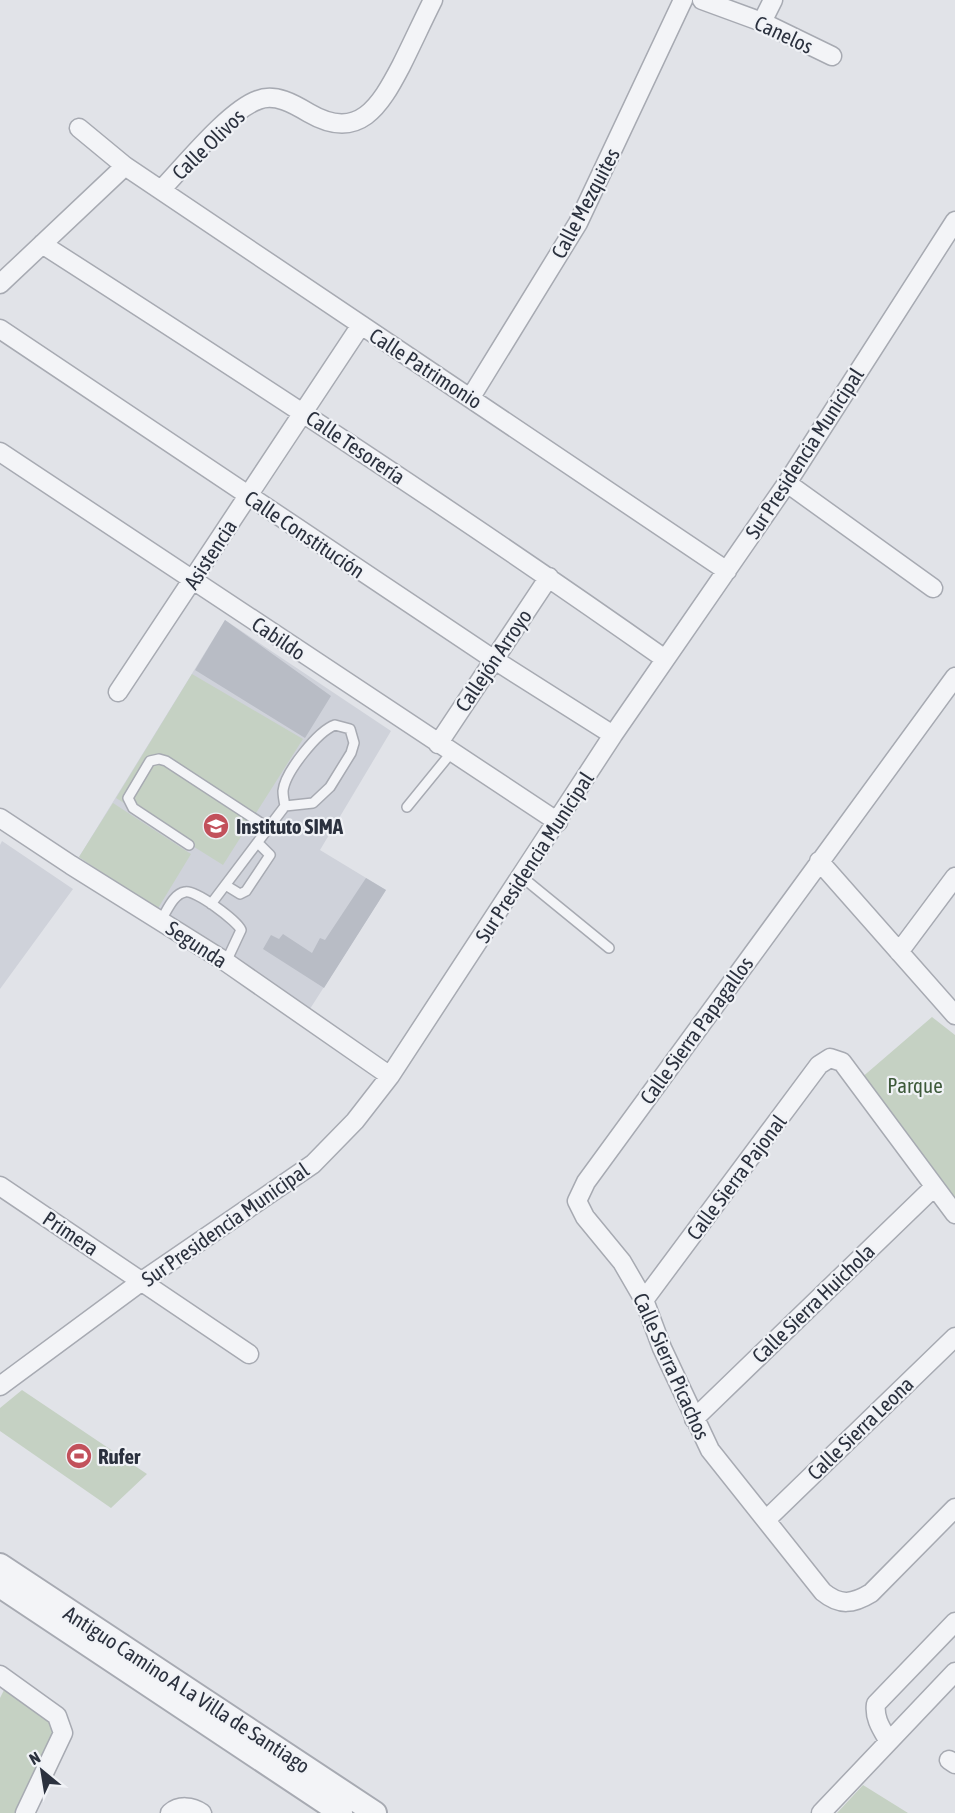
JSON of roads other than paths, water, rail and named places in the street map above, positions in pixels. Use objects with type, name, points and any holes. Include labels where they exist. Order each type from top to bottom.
[{"type":"street","name":"Calle Olivos","points":[[161,190],[230,119],[260,99],[274,98],[294,104],[321,120],[335,123],[352,122],[367,116],[388,92],[433,0]]},
{"type":"street","name":"Calle Mezquites","points":[[471,398],[578,223],[683,0]]},
{"type":"street","name":"Canelos","points":[[702,0],[762,22],[832,56]]},
{"type":"street","points":[[762,22],[773,0]]},
{"type":"street","name":"Calle Patrimonio","points":[[79,128],[125,166],[727,571]]},
{"type":"street","points":[[0,284],[125,166]]},
{"type":"street","name":"Sur Presidencia Municipal","points":[[0,1386],[142,1281],[313,1164],[355,1121],[390,1076],[613,735],[787,483],[955,221]]},
{"type":"street","name":"Calle Tesorería","points":[[42,244],[304,413],[665,659]]},
{"type":"street","name":"Asistencia","points":[[118,692],[362,325]]},
{"type":"street","name":"Calle Constitución","points":[[0,329],[493,659],[613,735]]},
{"type":"street","name":"Cabildo","points":[[0,452],[558,822]]},
{"type":"street","points":[[787,483],[933,588]]},
{"type":"street","name":"Callejón Arroyo","points":[[444,748],[493,659],[549,578]]},
{"type":"street","name":"Calle Sierra Papagallos","points":[[576,1201],[586,1182],[955,677]]},
{"type":"street","name":"Segunda","points":[[0,818],[71,866],[226,962],[390,1076]]},
{"type":"street","points":[[819,861],[955,1015]]},
{"type":"street","points":[[899,952],[955,877]]},
{"type":"street","name":"Calle Sierra Pajonal","points":[[644,1300],[819,1065],[830,1058],[842,1062],[933,1188]]},
{"type":"street","name":"Primera","points":[[0,1186],[249,1354]]},
{"type":"street","points":[[933,1188],[955,1214]]},
{"type":"street","name":"Calle Sierra Huichola","points":[[694,1419],[933,1188]]},
{"type":"street","name":"Calle Sierra Picachos","points":[[576,1201],[585,1216],[622,1262],[644,1300],[694,1419],[710,1450],[823,1592],[834,1601],[845,1603],[860,1600],[871,1593],[955,1508]]},
{"type":"street","name":"Calle Sierra Leona","points":[[766,1520],[955,1336]]},
{"type":"street","name":"Antiguo Camino A La Villa de Santiago","points":[[0,1565],[375,1813]]},
{"type":"street","points":[[0,1586],[341,1813]]},
{"type":"street","points":[[888,1740],[875,1712],[876,1704],[955,1622]]},
{"type":"street","points":[[820,1813],[955,1672]]},
{"type":"street","points":[[0,1677],[57,1716],[63,1733],[25,1813]]},
{"type":"street","points":[[170,1813],[184,1807],[202,1813]]},
{"type":"lane","points":[[211,904],[285,806],[313,803],[330,787],[351,753],[354,743],[350,729],[335,724],[325,729],[315,739],[287,780],[283,792],[285,806]]},
{"type":"lane","points":[[407,807],[444,748]]},
{"type":"lane","points":[[189,845],[133,808],[128,798],[150,761],[159,759],[166,761],[267,827]]},
{"type":"lane","points":[[226,886],[237,893],[243,892],[269,859],[270,852],[258,843]]},
{"type":"lane","points":[[522,877],[609,948]]},
{"type":"lane","points":[[161,920],[175,898],[184,891],[211,904],[236,921],[241,930],[226,962]]},
{"type":"place","name":"Instituto SIMA","points":[[216,826]]},
{"type":"place","name":"Rufer","points":[[79,1456]]},
{"type":"park label","name":"Parque","points":[[915,1085]]}]
